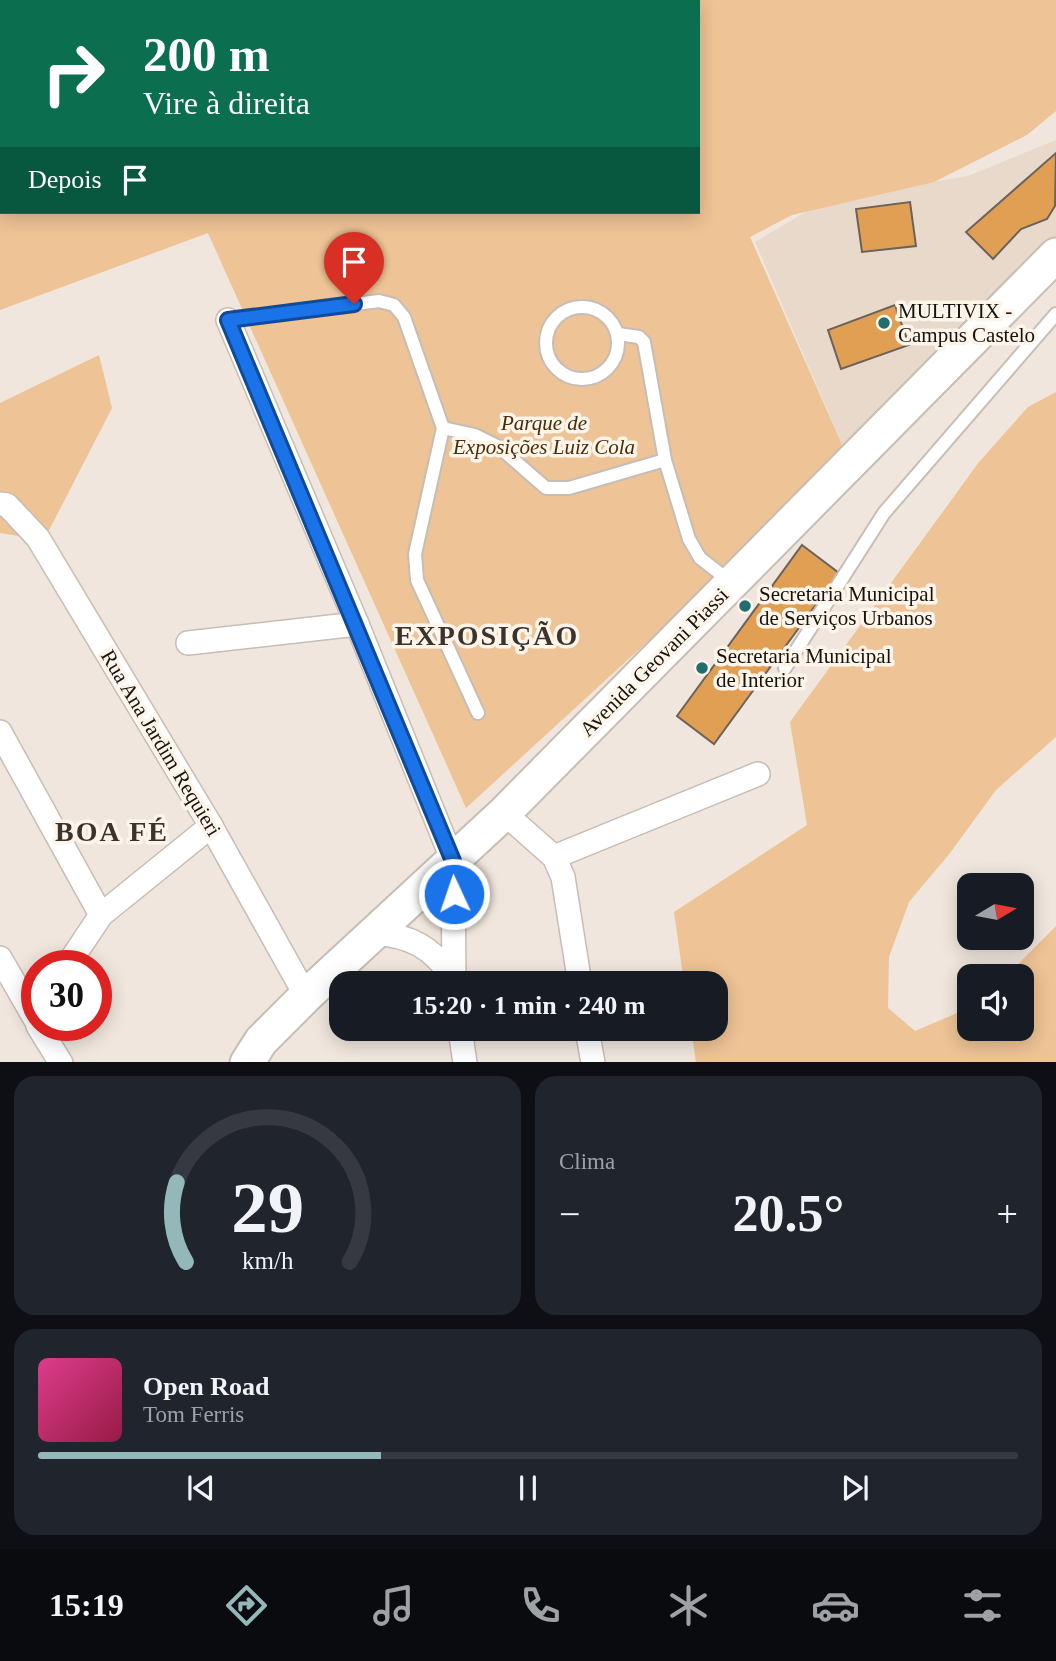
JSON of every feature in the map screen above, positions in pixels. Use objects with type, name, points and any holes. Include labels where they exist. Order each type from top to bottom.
[{"type":"main road","name":"Avenida Geovani Piassi","points":[[247,1062],[261,1041],[306,996],[504,813],[1056,256]]},
{"type":"street","points":[[228,320],[357,624],[453,861],[453,971]]},
{"type":"street","name":"Rua Ana Jardim Requieri","points":[[0,504],[6,505],[38,538],[211,826],[306,996]]},
{"type":"street","points":[[188,643],[357,624]]},
{"type":"street","points":[[0,732],[101,915]]},
{"type":"street","points":[[554,857],[758,774]]},
{"type":"street","points":[[504,813],[554,857],[563,877],[578,971]]},
{"type":"street","points":[[78,950],[101,915],[211,826]]},
{"type":"street","points":[[375,933],[396,934],[423,943],[446,971]]},
{"type":"street","points":[[0,958],[21,993]]},
{"type":"street","points":[[42,1041],[43,1062]]},
{"type":"street","points":[[49,1041],[61,1062]]},
{"type":"street","points":[[462,1041],[465,1062]]},
{"type":"street","points":[[589,1041],[593,1062]]},
{"type":"lane","points":[[228,320],[379,301],[394,305],[404,317],[443,428],[415,554],[417,580],[478,713]]},
{"type":"lane","points":[[589,306],[608,316],[618,334],[617,355],[611,364],[604,372],[585,380],[565,376],[550,361],[545,340],[552,321],[568,308],[589,306]]},
{"type":"lane","points":[[785,668],[884,513],[1056,314]]},
{"type":"lane","points":[[618,334],[639,337],[645,342],[665,460],[689,539],[700,558],[732,583]]},
{"type":"lane","points":[[443,428],[475,435],[499,447],[546,488],[569,488],[665,460]]},
{"type":"shaded area","name":"MULTIVIX - Campus Castelo","points":[[1056,140],[1056,244],[848,458],[755,242],[826,200],[968,176]]},
{"type":"green space","name":"Parque de Exposições Luiz Cola","points":[[700,0],[1056,0],[1056,111],[1027,135],[934,182],[792,215],[750,237],[848,458],[466,808],[208,233],[0,310],[0,214],[700,214]]},
{"type":"green space","points":[[99,355],[112,408],[44,540],[0,533],[0,403]]},
{"type":"green space","points":[[1056,392],[1056,737],[996,790],[950,853],[909,902],[889,957],[888,1008],[915,1031],[957,1013],[957,1041],[1034,1041],[1034,964],[1018,964],[1056,926],[1056,1062],[696,1062],[693,1041],[728,1041],[728,971],[682,971],[674,912],[807,825],[790,722],[979,462],[1028,407]]},
{"type":"building","points":[[1056,153],[1055,206],[1047,219],[1021,229],[993,259],[966,232]]},
{"type":"building","points":[[910,202],[916,246],[862,252],[856,209]]},
{"type":"building","points":[[895,305],[909,345],[841,369],[828,330]]},
{"type":"building","points":[[802,545],[839,573],[714,744],[677,716]]},
{"type":"place","name":"MULTIVIX - Campus Castelo","points":[[884,323]]},
{"type":"place","name":"Secretaria Municipal de Serviços Urbanos","points":[[745,606]]},
{"type":"place","name":"Secretaria Municipal de Interior","points":[[702,668]]},
{"type":"district","name":"EXPOSIÇÃO","points":[[487,635]]},
{"type":"district","name":"BOA FÉ","points":[[112,831]]},
{"type":"route","points":[[354,304],[228,320],[357,624],[453,861],[454,894]]}]
